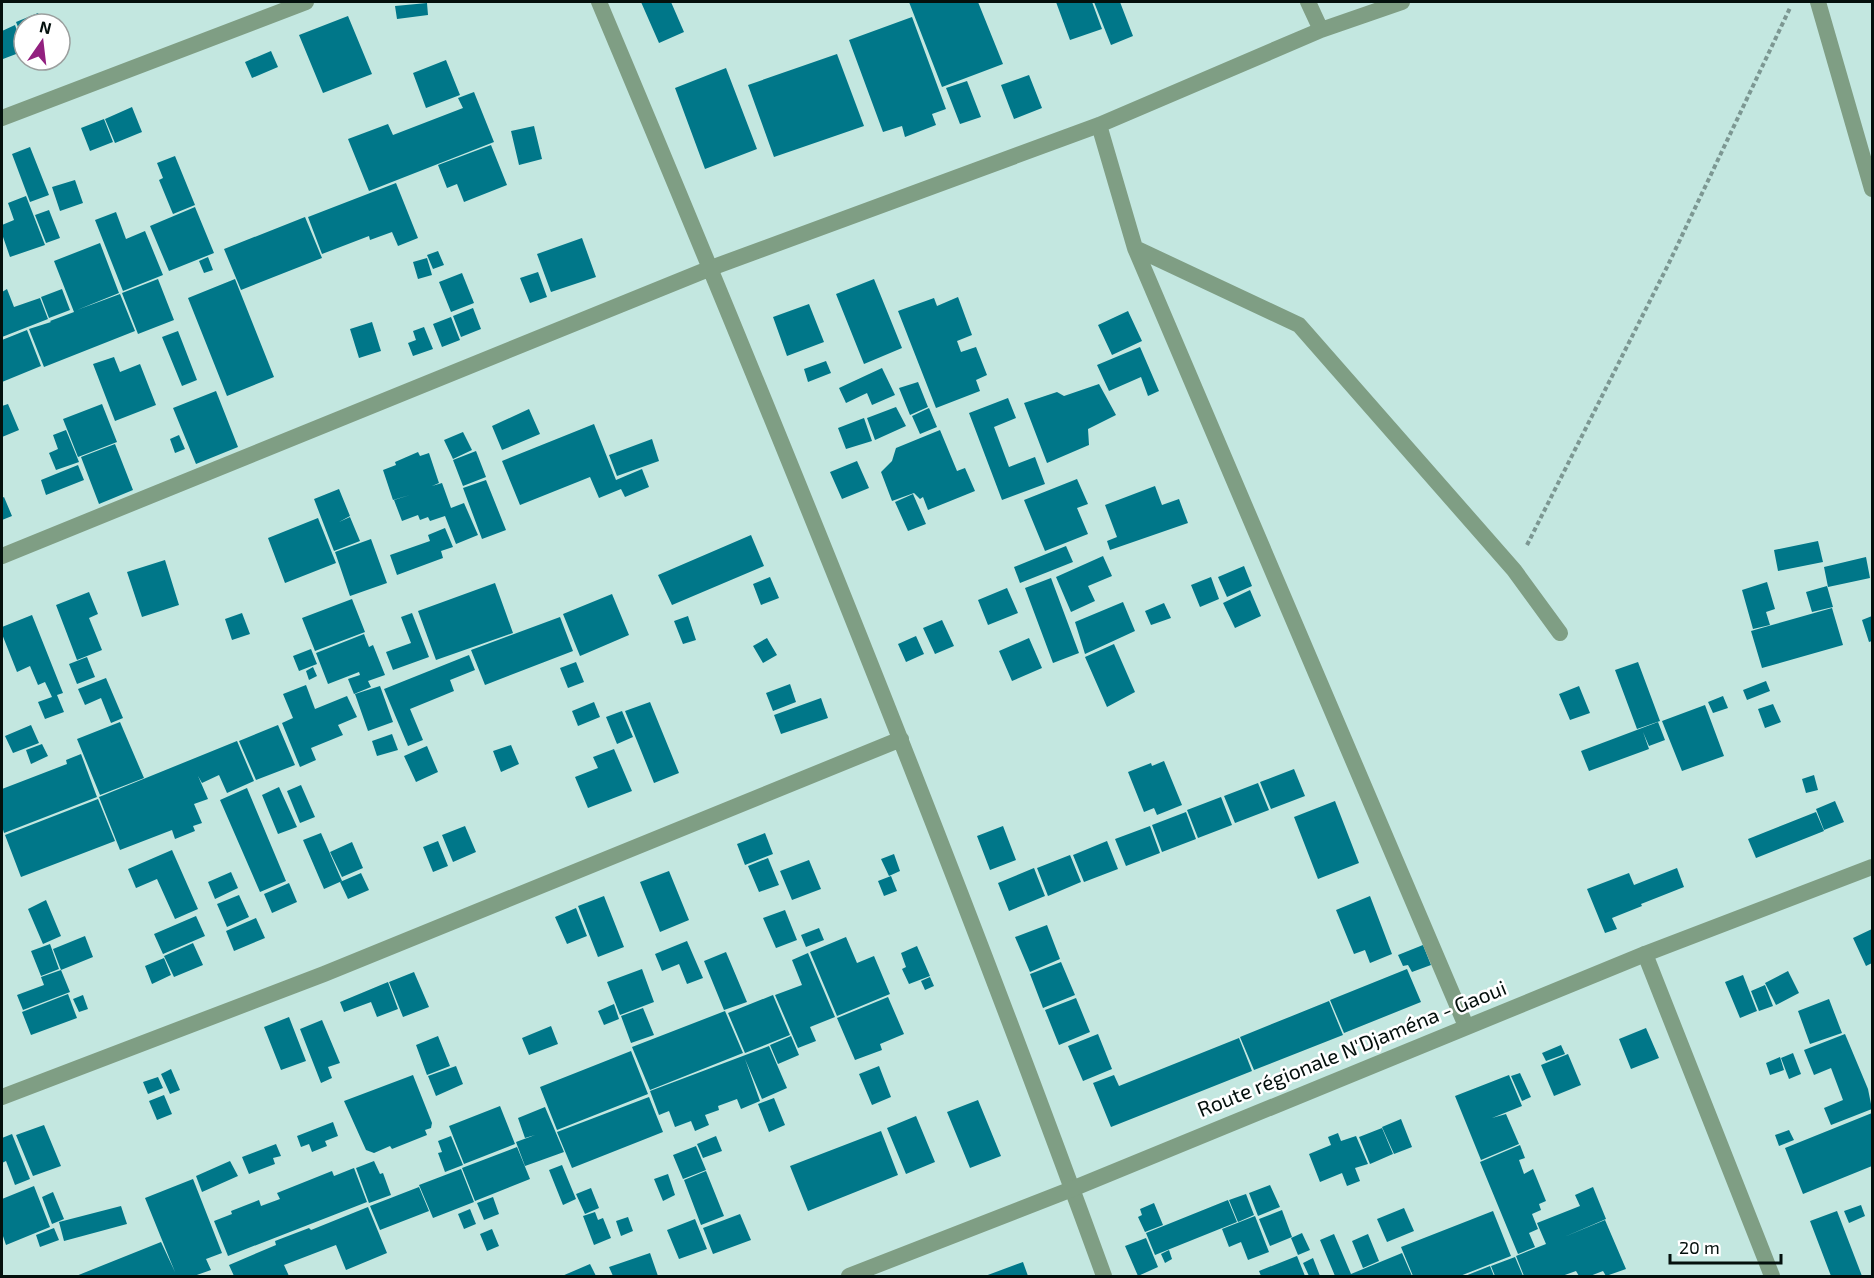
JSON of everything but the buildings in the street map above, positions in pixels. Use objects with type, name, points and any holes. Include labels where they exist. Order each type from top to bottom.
[{"type":"street","points":[[2,118],[306,2]]},
{"type":"street","points":[[599,2],[711,268],[901,739],[1104,1276]]},
{"type":"street","points":[[1308,2],[1321,30]]},
{"type":"street","points":[[2,556],[711,268],[1099,125],[1321,30],[1402,2]]},
{"type":"street","points":[[1818,2],[1872,189]]},
{"type":"street","points":[[1099,125],[1135,248],[1466,1026]]},
{"type":"street","points":[[1135,248],[1299,325],[1514,570],[1560,633]]},
{"type":"street","points":[[2,1097],[324,974],[901,739]]},
{"type":"street","name":"Route régionale N'Djaména - Gaoui","points":[[849,1276],[1072,1189],[1645,954],[1872,867]]},
{"type":"street","points":[[1645,954],[1772,1276]]},
{"type":"path","points":[[1514,570],[1668,265],[1793,2]]}]
